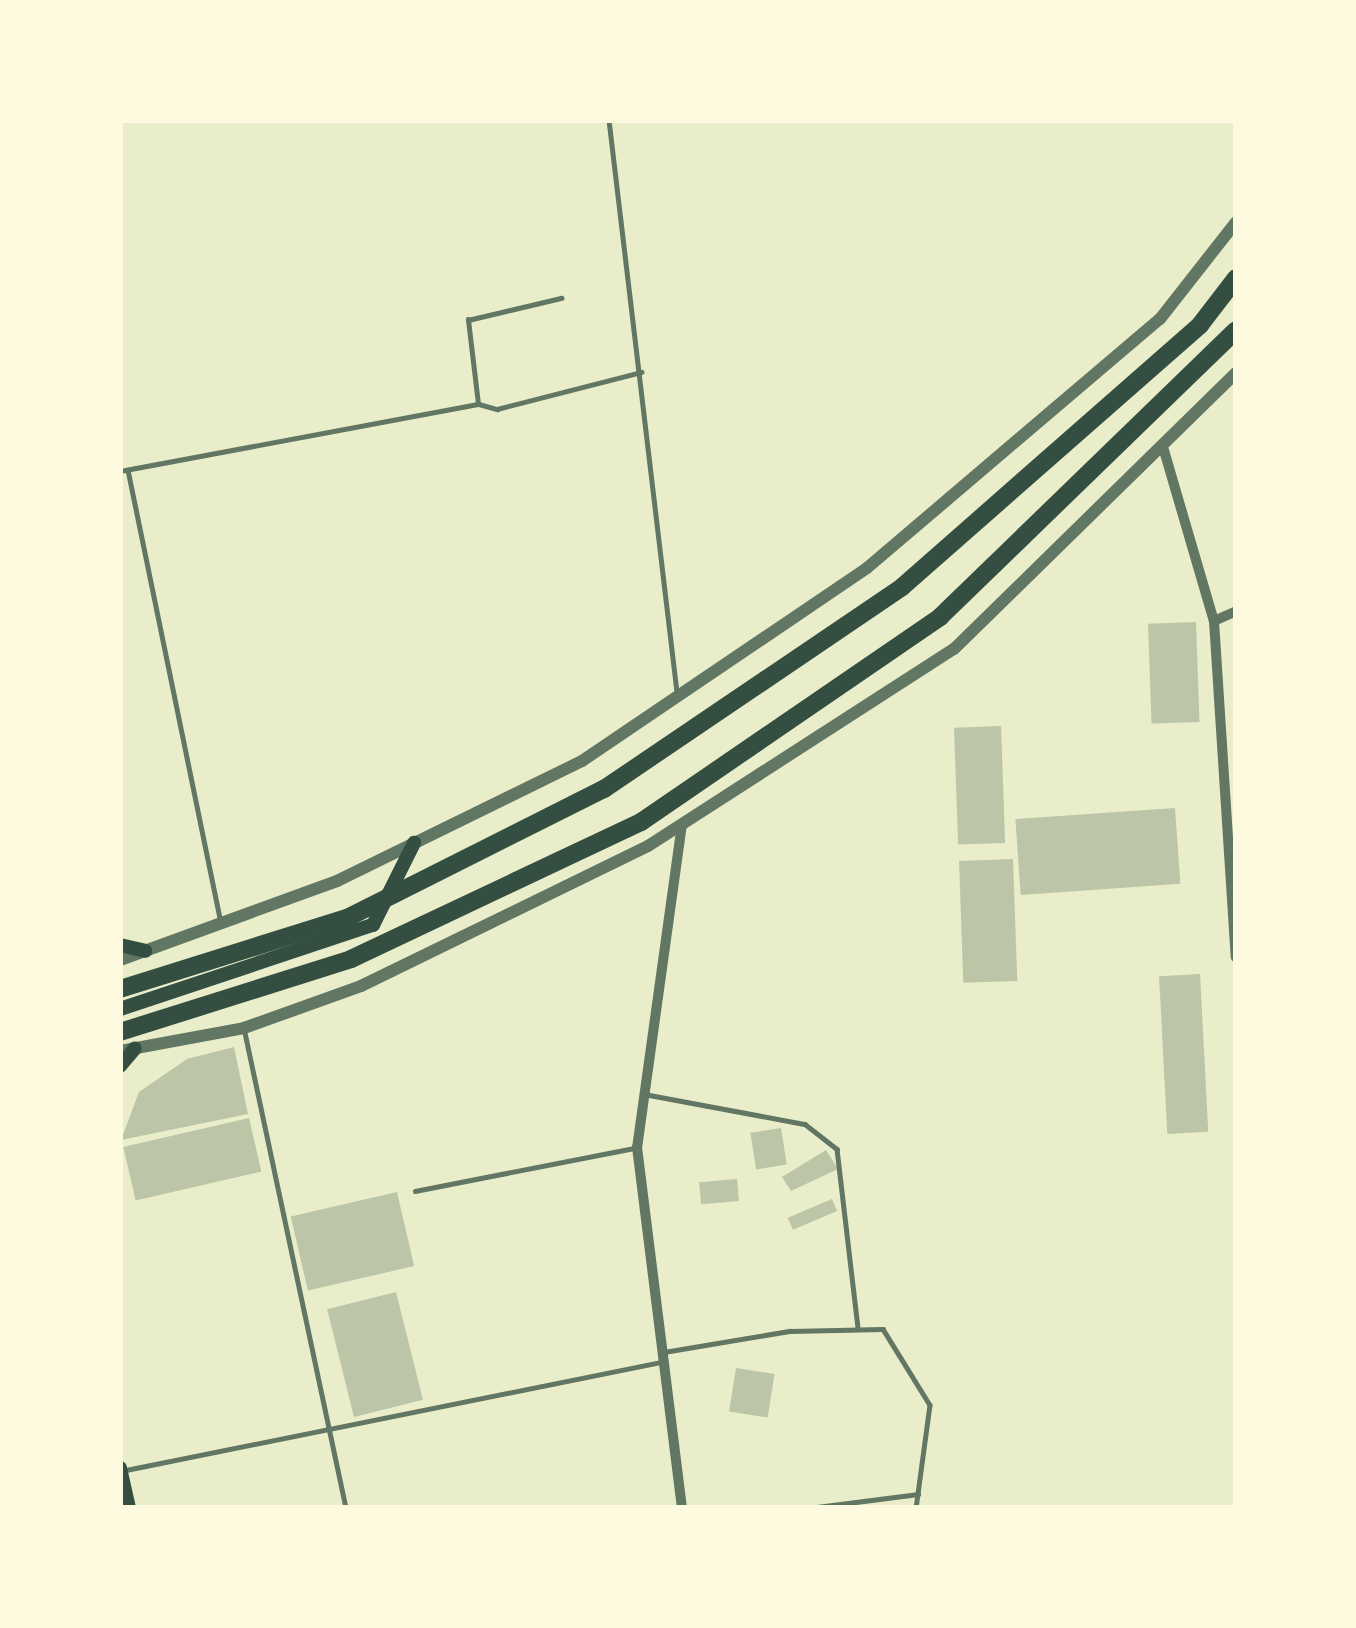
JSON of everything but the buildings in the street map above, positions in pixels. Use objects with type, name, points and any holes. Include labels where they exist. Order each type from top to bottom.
[{"type":"highway","points":[[120,989],[346,918],[604,789],[902,586],[1200,325],[1236,278]]},
{"type":"highway","points":[[120,1032],[351,959],[641,822],[940,617],[1236,330]]},
{"type":"main road","points":[[120,1009],[373,925],[414,843]]},
{"type":"main road","points":[[120,945],[145,951]]},
{"type":"main road","points":[[120,1066],[128,1049]]},
{"type":"main road","points":[[120,1470],[129,1508]]},
{"type":"street","points":[[120,960],[414,843],[582,761],[867,568],[1160,319],[1236,222]]},
{"type":"street","points":[[128,1049],[244,1028],[361,986],[682,824],[954,649],[1236,373]]},
{"type":"street","points":[[1163,447],[1214,621],[1236,951]]},
{"type":"street","points":[[1214,621],[1236,611]]},
{"type":"street","points":[[682,824],[637,1147],[682,1508]]},
{"type":"lane","points":[[610,120],[677,696]]},
{"type":"lane","points":[[478,404],[468,320],[561,298]]},
{"type":"lane","points":[[221,923],[124,470],[478,404],[497,409],[640,372]]},
{"type":"lane","points":[[244,1028],[346,1508]]},
{"type":"lane","points":[[641,1094],[805,1124],[837,1149],[858,1328]]},
{"type":"lane","points":[[416,1191],[637,1147]]},
{"type":"lane","points":[[120,1470],[329,1432],[664,1357],[858,1328],[883,1329],[930,1405],[916,1508]]},
{"type":"lane","points":[[809,1508],[918,1494]]}]
